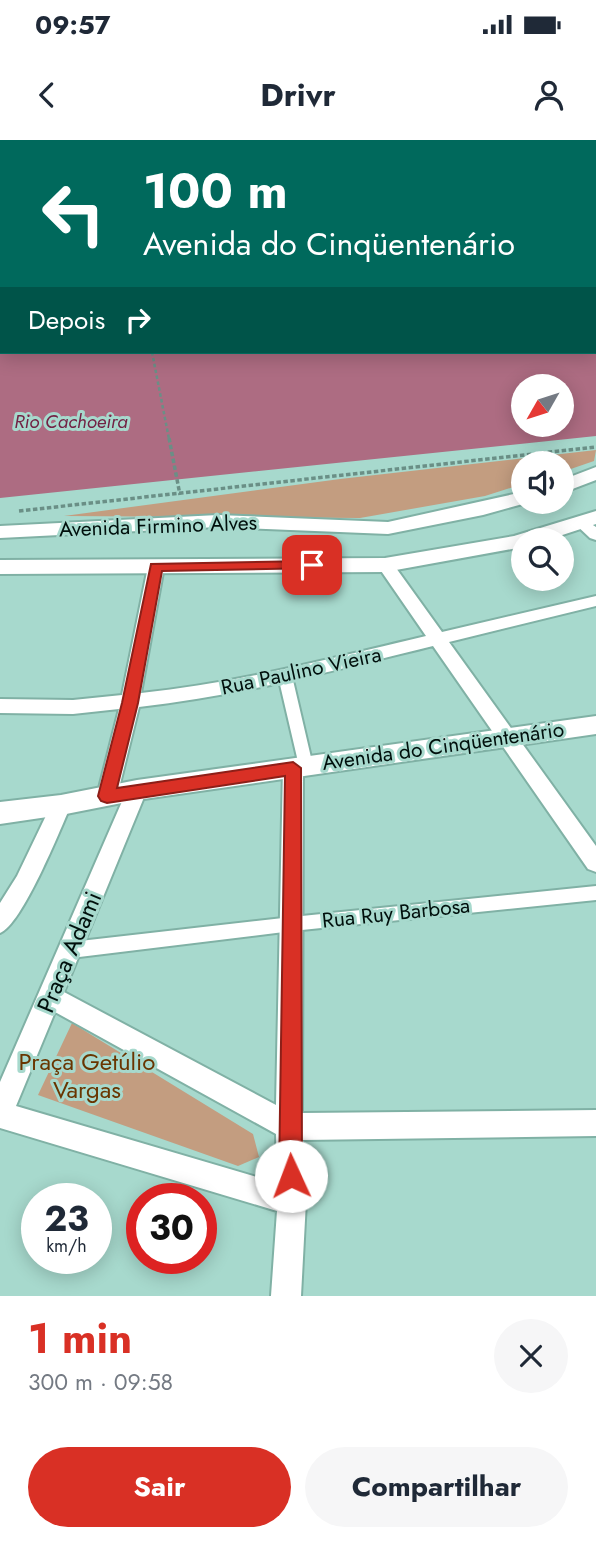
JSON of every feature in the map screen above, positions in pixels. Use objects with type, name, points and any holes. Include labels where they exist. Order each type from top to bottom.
[{"type":"main road","points":[[574,482],[596,473]]},
{"type":"main road","name":"Avenida Firmino Alves","points":[[0,533],[218,521],[388,528],[511,501]]},
{"type":"main road","points":[[483,509],[470,520],[473,530],[489,537],[511,541]]},
{"type":"main road","points":[[388,528],[407,532],[417,541],[419,550],[411,561]]},
{"type":"main road","name":"Avenida Firmino Alves","points":[[0,567],[385,565],[511,543]]},
{"type":"street","points":[[385,565],[596,863]]},
{"type":"street","points":[[107,796],[130,703],[156,566]]},
{"type":"street","name":"Rua Paulino Vieira","points":[[0,706],[72,707],[189,695],[438,641],[596,601]]},
{"type":"street","points":[[285,676],[299,767],[292,924],[289,1127],[292,1201],[286,1296]]},
{"type":"street","name":"Avenida do Cinqüentenário","points":[[0,813],[61,805],[137,790],[596,725]]},
{"type":"street","name":"Praça Adami","points":[[0,1114],[137,790]]},
{"type":"street","points":[[0,923],[25,881],[61,805]]},
{"type":"street","name":"Rua Ruy Barbosa","points":[[71,950],[596,893]]},
{"type":"street","points":[[50,997],[289,1127],[596,1123]]},
{"type":"street","points":[[0,1114],[292,1201]]},
{"type":"path","points":[[152,354],[180,495]]},
{"type":"path","points":[[13,511],[180,495],[596,447]]},
{"type":"green space","points":[[596,450],[594,461],[574,468],[574,452]]},
{"type":"green space","points":[[511,460],[511,488],[485,496],[360,518],[64,516],[340,479]]},
{"type":"green space","name":"Praça Getúlio Vargas","points":[[72,1023],[253,1134],[259,1157],[238,1166],[38,1095]]},
{"type":"water","name":"Rio Cachoeira","points":[[0,354],[596,354],[596,436],[0,498]]},
{"type":"route","points":[[291,1176],[289,1127],[293,768],[107,796],[130,703],[156,566],[312,565]]}]
